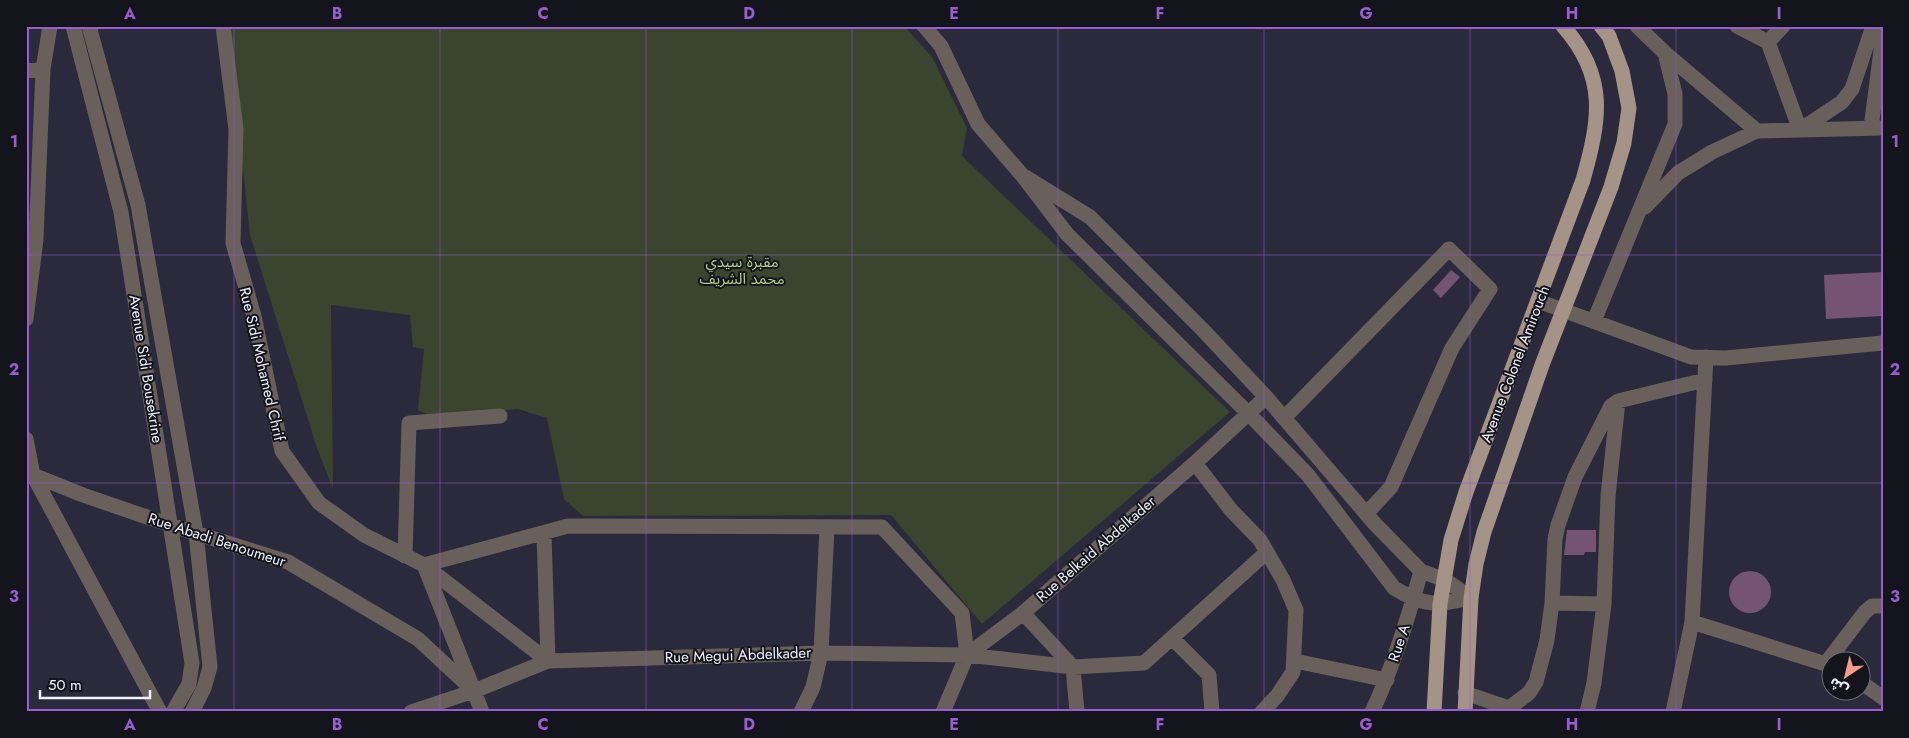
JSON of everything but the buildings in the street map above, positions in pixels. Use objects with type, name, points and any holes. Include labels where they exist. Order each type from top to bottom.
[{"type":"main road","name":"Avenue Colonel Amirouch","points":[[1434,712],[1440,604],[1451,540],[1466,492],[1583,180],[1594,138],[1597,115],[1594,81],[1572,36],[1562,26]]},
{"type":"main road","name":"Avenue Colonel Amirouch","points":[[1464,712],[1472,598],[1476,564],[1484,532],[1564,310],[1611,187],[1624,143],[1629,108],[1622,70],[1609,36],[1601,26]]},
{"type":"street","points":[[26,318],[36,239],[43,70],[50,26]]},
{"type":"street","name":"Avenue Sidi Bousekrine","points":[[73,26],[121,212],[192,663],[189,684],[173,712]]},
{"type":"street","name":"Avenue Sidi Bousekrine","points":[[89,26],[138,205],[196,533],[210,667],[204,688],[192,712]]},
{"type":"street","name":"Rue Sidi Mohamed Chrif","points":[[223,26],[236,130],[233,243],[254,316],[282,451],[319,503],[364,535],[424,565],[548,661]]},
{"type":"street","points":[[924,26],[941,46],[978,124],[1022,175],[1066,234],[1249,414],[1308,475],[1394,588],[1413,600],[1440,604],[1472,598]]},
{"type":"street","points":[[1637,26],[1665,53],[1757,130]]},
{"type":"street","points":[[1738,26],[1768,42],[1800,130]]},
{"type":"street","points":[[1768,42],[1783,26]]},
{"type":"street","points":[[1800,130],[1842,102],[1852,88],[1873,26]]},
{"type":"street","points":[[1637,215],[1678,173],[1712,152],[1757,130],[1877,128],[1883,34]]},
{"type":"street","points":[[1594,321],[1674,124],[1675,94],[1665,53]]},
{"type":"street","points":[[26,71],[43,70]]},
{"type":"street","points":[[1022,175],[1090,217],[1202,329],[1266,397],[1366,514],[1421,571],[1444,580],[1472,598]]},
{"type":"street","points":[[1284,418],[1449,249],[1490,288],[1452,348],[1391,488],[1366,514]]},
{"type":"street","points":[[1538,301],[1691,357],[1726,358],[1883,343]]},
{"type":"street","points":[[1672,712],[1692,622],[1706,357]]},
{"type":"street","points":[[1465,693],[1511,710],[1529,693],[1536,682],[1548,640],[1555,539],[1558,525],[1575,477],[1611,406],[1618,400],[1705,380]]},
{"type":"street","name":"Rue Belkaid Abdelkader","points":[[943,712],[967,656],[1023,613],[1195,463],[1266,397]]},
{"type":"street","points":[[1587,712],[1594,683],[1604,604],[1608,496],[1618,400]]},
{"type":"street","points":[[406,556],[409,423],[500,416]]},
{"type":"street","points":[[26,439],[29,472],[160,712]]},
{"type":"street","points":[[1195,463],[1231,510],[1260,540],[1283,580],[1296,610],[1295,662],[1293,672],[1277,696],[1262,712]]},
{"type":"street","name":"Rue Abadi Benoumeur","points":[[29,472],[82,495],[288,562],[418,639],[474,690],[482,712]]},
{"type":"street","points":[[474,690],[424,565],[568,526],[882,527],[962,612],[967,656]]},
{"type":"street","points":[[801,712],[813,687],[821,653],[827,526]]},
{"type":"street","points":[[544,534],[548,661]]},
{"type":"street","name":"Rue Megui Abdelkader","points":[[411,712],[548,661],[821,653],[967,656],[1073,667],[1144,663],[1267,552]]},
{"type":"street","name":"Rue A","points":[[1372,712],[1386,680],[1421,571]]},
{"type":"street","points":[[1552,603],[1604,604]]},
{"type":"street","points":[[1839,650],[1865,612],[1872,606],[1883,606]]},
{"type":"street","points":[[1023,613],[1073,667],[1077,712]]},
{"type":"street","points":[[1692,622],[1822,662]]},
{"type":"street","points":[[1172,638],[1209,675],[1212,712]]},
{"type":"street","points":[[1295,662],[1386,680]]},
{"type":"street","points":[[1872,690],[1883,698]]},
{"type":"green space","name":"مقبرة سيدي محمد الشريف","points":[[228,26],[904,26],[932,57],[967,128],[962,156],[1230,412],[982,624],[891,515],[583,516],[564,499],[547,418],[518,409],[432,417],[418,410],[424,349],[413,347],[410,315],[331,305],[333,489],[317,448],[250,235]]}]
